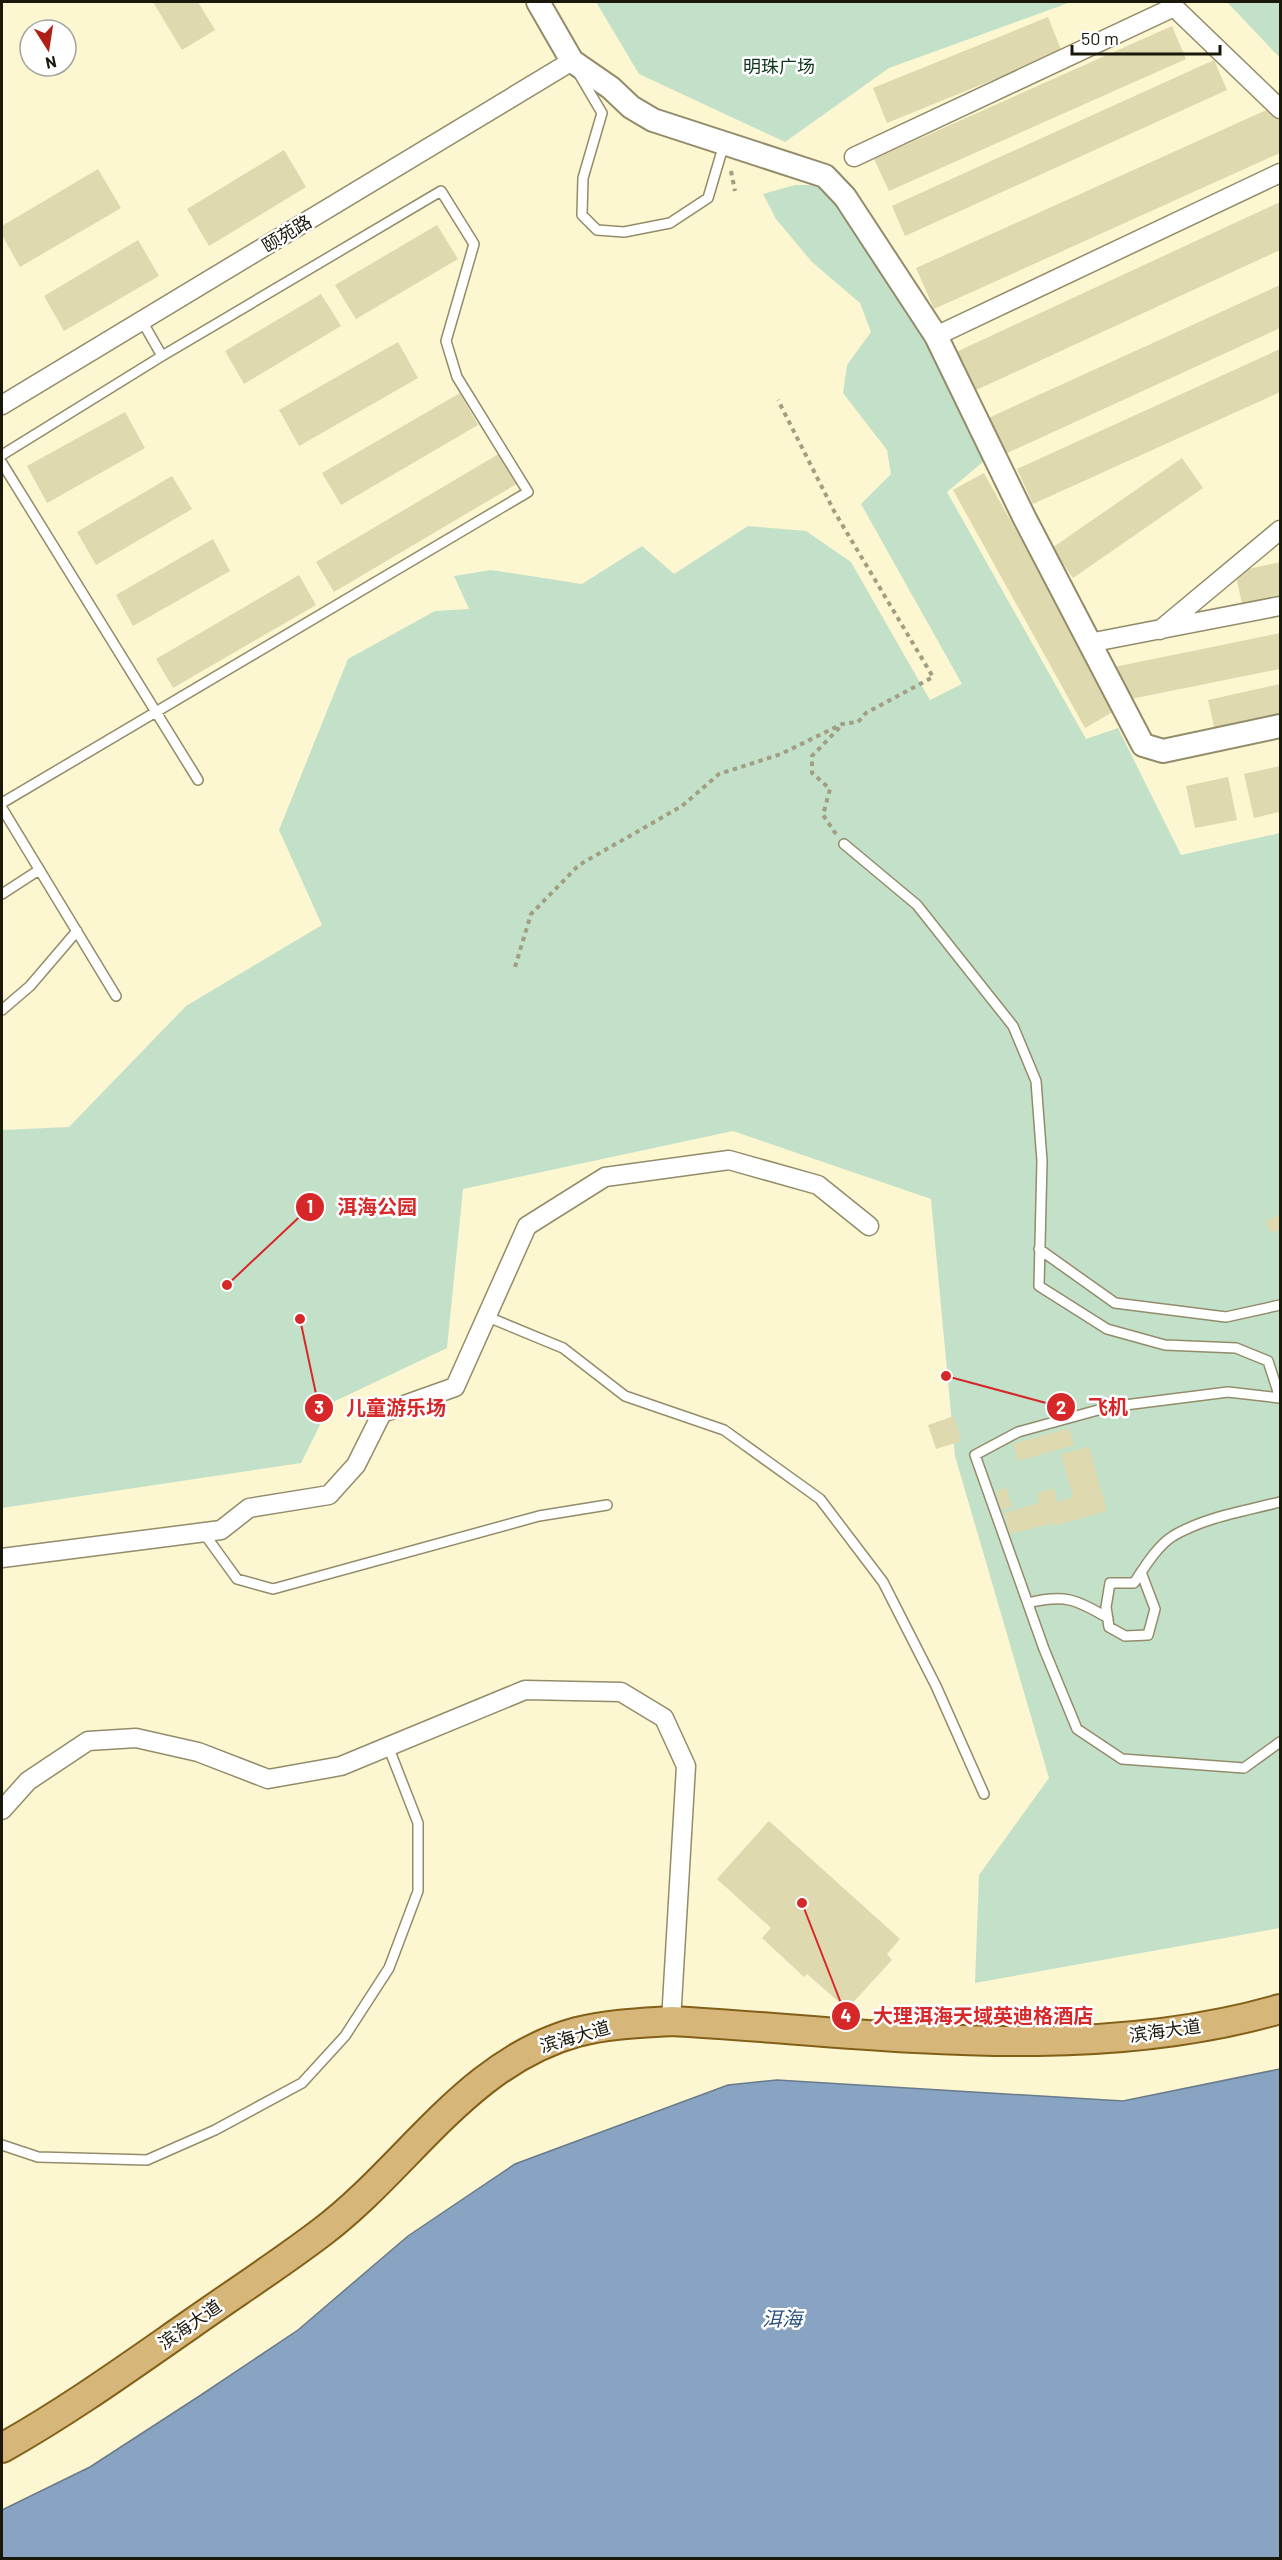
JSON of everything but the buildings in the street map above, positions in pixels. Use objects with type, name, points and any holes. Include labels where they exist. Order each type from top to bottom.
[{"type":"main road","name":"滨海大道","points":[[2,2448],[78,2402],[321,2233],[375,2188],[453,2106],[519,2056],[556,2040],[600,2027],[671,2021],[948,2040],[1058,2041],[1188,2029],[1280,2010]]},
{"type":"street","points":[[538,2],[572,62],[611,88],[631,107],[653,120],[825,176],[845,197],[936,336],[1089,643],[1143,745],[1163,751],[1281,726]]},
{"type":"street","points":[[854,157],[1174,7],[1281,109]]},
{"type":"street","name":"颐苑路","points":[[2,405],[572,62]]},
{"type":"street","points":[[936,336],[1281,173]]},
{"type":"street","points":[[1159,631],[1281,530]]},
{"type":"street","points":[[1089,643],[1281,606]]},
{"type":"street","points":[[2,1558],[221,1530],[249,1508],[329,1495],[356,1465],[382,1413],[455,1386],[527,1226],[605,1177],[729,1160],[818,1185],[869,1226]]},
{"type":"street","points":[[2,1810],[28,1781],[88,1741],[136,1738],[198,1752],[268,1779],[341,1766],[525,1690],[621,1692],[664,1718],[686,1766],[671,2021]]},
{"type":"lane","points":[[572,62],[602,113],[584,178],[582,215],[597,230],[624,232],[670,223],[708,198],[724,142]]},
{"type":"lane","points":[[2,455],[162,356],[441,191],[474,244],[446,341],[457,377],[528,492],[2,803]]},
{"type":"lane","points":[[142,321],[162,356]]},
{"type":"lane","points":[[2,463],[198,780]]},
{"type":"lane","points":[[2,808],[116,996]]},
{"type":"lane","points":[[844,844],[917,905],[1013,1026],[1036,1081],[1042,1161],[1039,1286],[1107,1329],[1165,1345],[1236,1348],[1268,1361],[1280,1398],[1228,1392],[1109,1407],[1018,1432],[975,1455],[1028,1604],[1077,1729],[1122,1759],[1245,1768],[1281,1742]]},
{"type":"lane","points":[[2,894],[39,870]]},
{"type":"lane","points":[[2,1010],[36,980],[76,931]]},
{"type":"lane","points":[[1040,1249],[1115,1303],[1226,1317],[1281,1305]]},
{"type":"lane","points":[[488,1317],[563,1348],[625,1396],[724,1430],[820,1499],[883,1582],[936,1686],[984,1794]]},
{"type":"lane","points":[[1141,1572],[1155,1609],[1148,1635],[1125,1636],[1109,1627],[1106,1607],[1110,1583],[1134,1583],[1141,1572],[1172,1537],[1219,1518],[1281,1502]]},
{"type":"lane","points":[[203,1532],[237,1579],[273,1589],[539,1516],[607,1505]]},
{"type":"lane","points":[[1028,1604],[1054,1597],[1080,1601],[1108,1618]]},
{"type":"lane","points":[[2,2145],[38,2157],[147,2160],[215,2130],[302,2083],[345,2036],[389,1968],[418,1891],[418,1823],[388,1746]]},
{"type":"path","points":[[514,967],[531,914],[579,865],[681,806],[719,774],[781,754],[842,724],[858,722],[866,713],[933,678],[834,511],[778,400]]},
{"type":"path","points":[[842,724],[812,756],[812,773],[830,789],[822,815],[844,844]]},
{"type":"green space","name":"明珠广场","points":[[596,2],[1071,2],[889,68],[785,142],[639,74]]},
{"type":"green space","points":[[1227,2],[1280,2],[1280,58]]},
{"type":"green space","points":[[795,185],[848,185],[984,461],[947,492],[1086,739],[1118,728],[1181,855],[1280,833],[1280,1928],[975,1983],[979,1875],[1049,1778],[955,1456],[931,1199],[733,1131],[463,1189],[447,1348],[331,1403],[301,1463],[2,1508],[2,1130],[69,1127],[186,1006],[322,925],[279,830],[348,659],[435,611],[469,609],[454,576],[491,570],[582,584],[642,546],[674,574],[748,526],[806,531],[851,562],[930,700],[962,684],[861,504],[891,474],[887,450],[843,393],[847,365],[871,332],[860,303],[812,262],[776,219],[763,194]]},
{"type":"water","name":"洱海","points":[[1280,2069],[1280,2558],[2,2558],[2,2510],[90,2467],[298,2330],[408,2236],[515,2164],[728,2085],[777,2080],[1123,2101]]},
{"type":"place","name":"洱海公园","points":[[227,1285]]},
{"type":"place","name":"儿童游乐场","points":[[300,1319]]},
{"type":"place","name":"飞机","points":[[946,1376]]},
{"type":"place","name":"大理洱海天域英迪格酒店","points":[[802,1903]]}]
